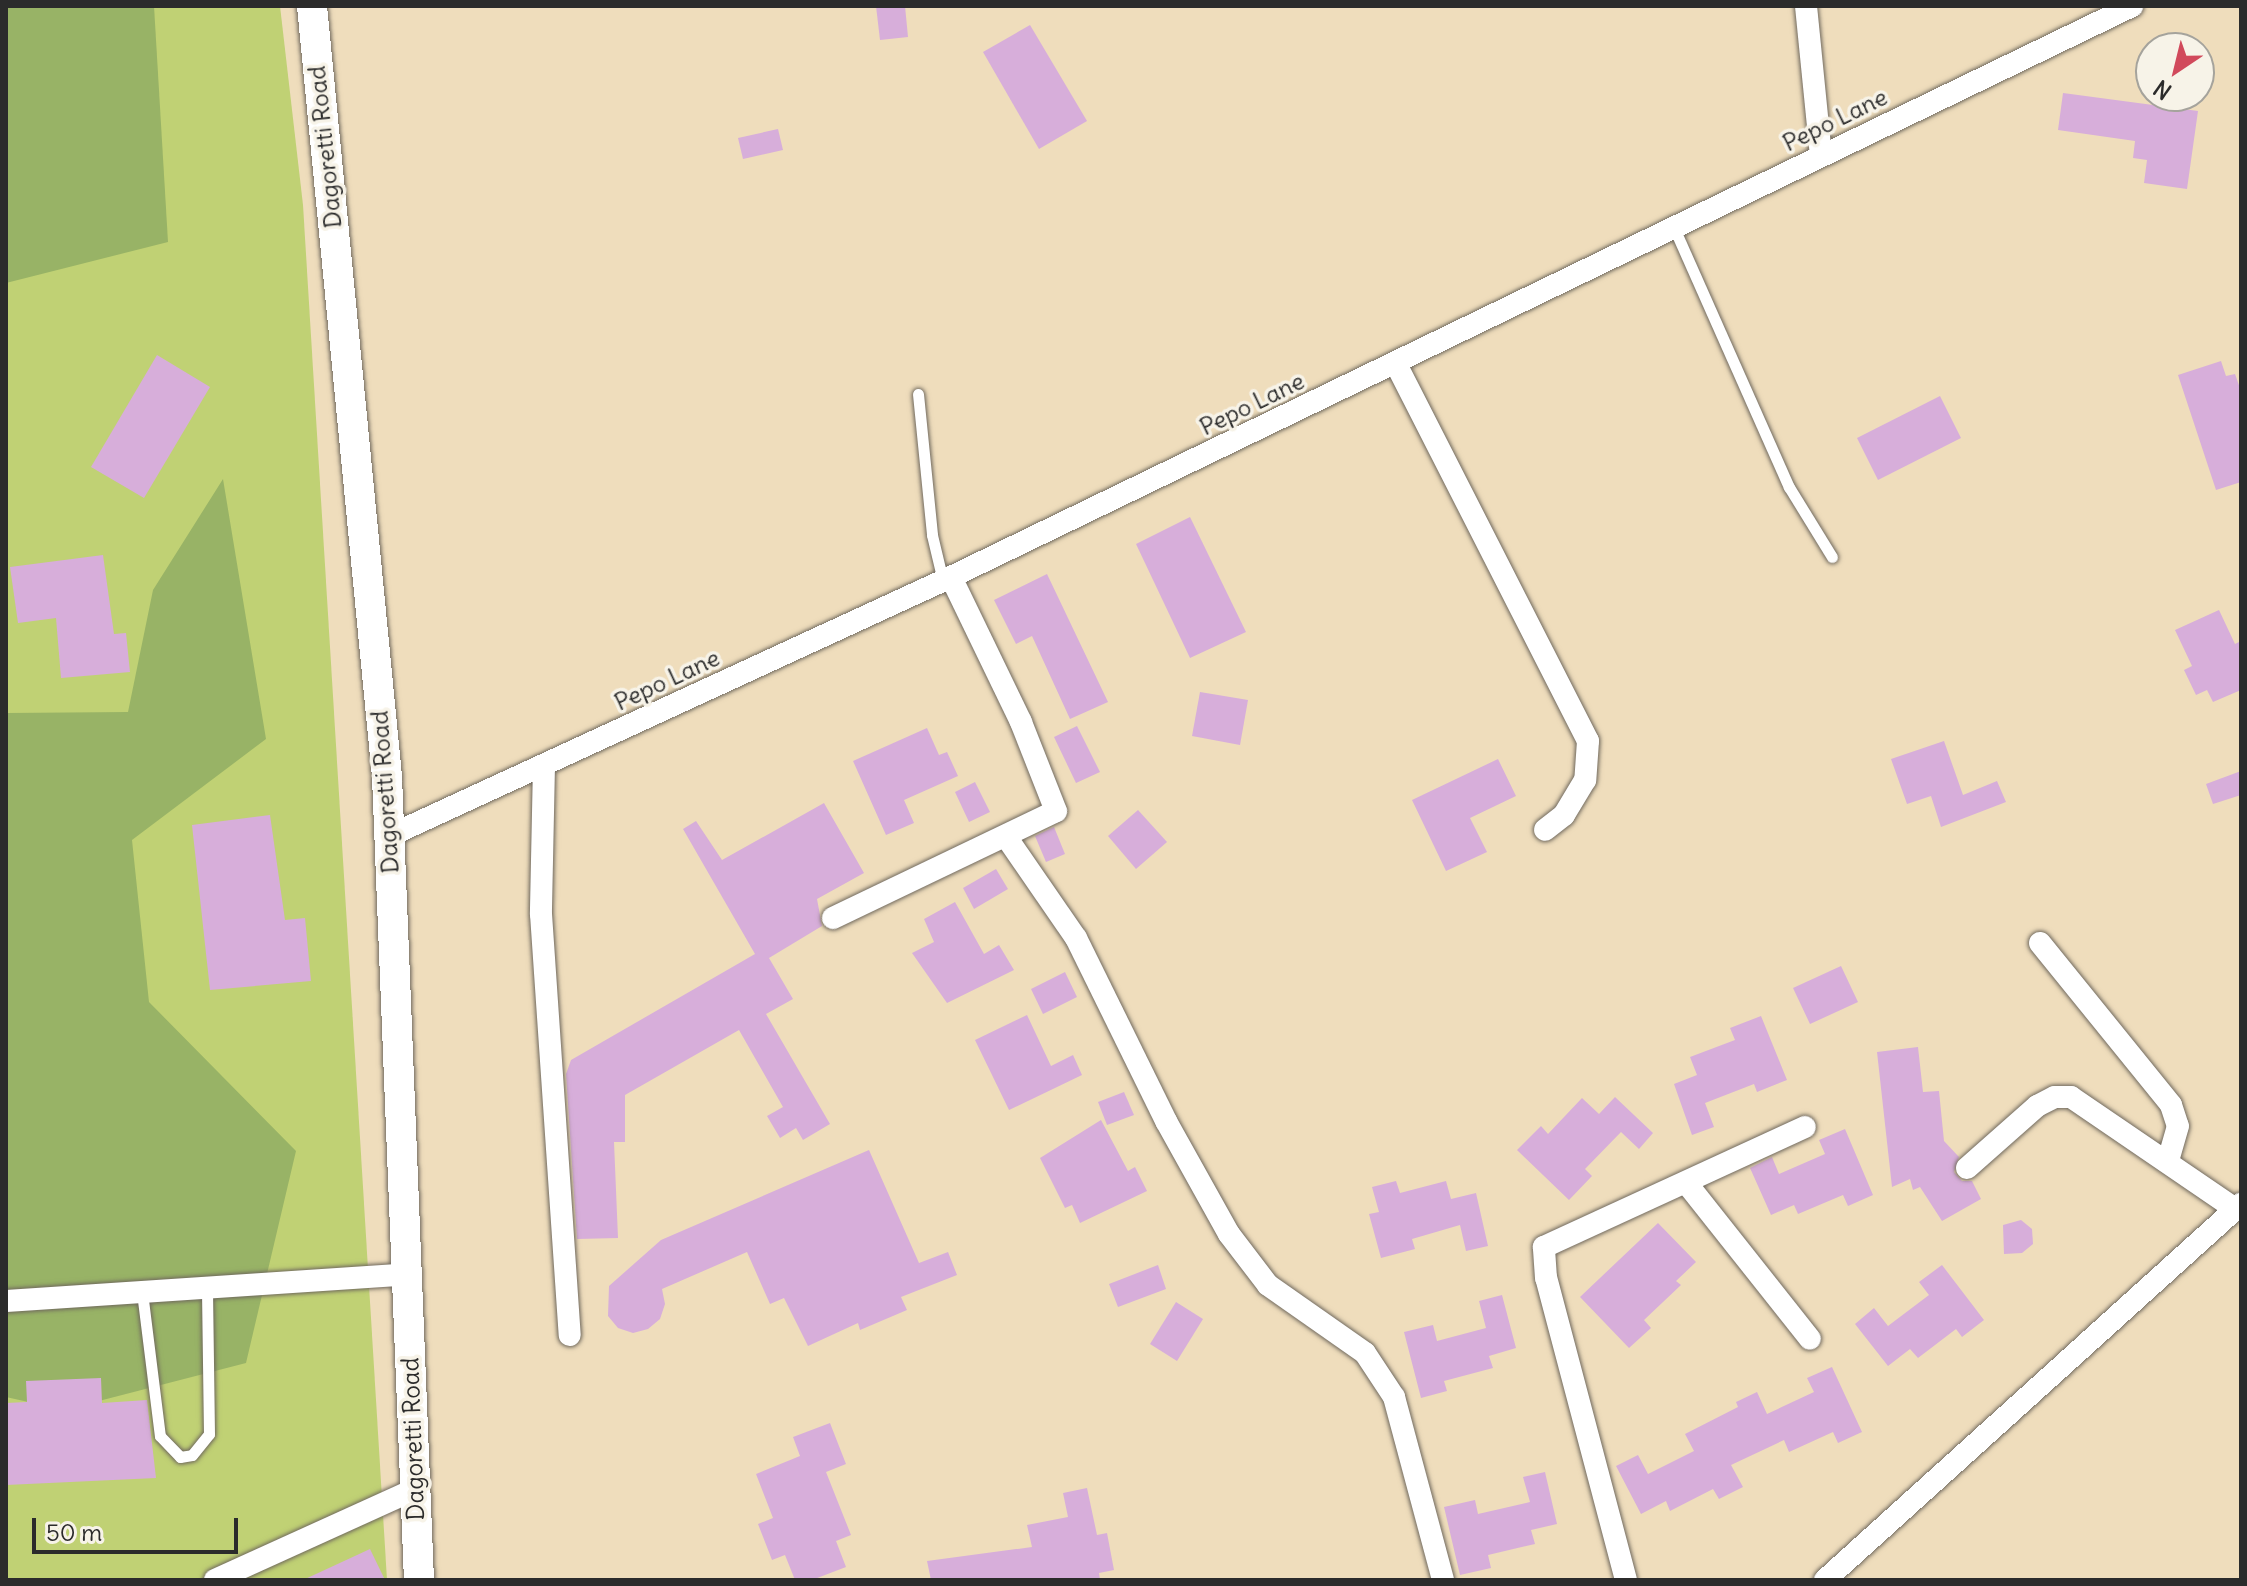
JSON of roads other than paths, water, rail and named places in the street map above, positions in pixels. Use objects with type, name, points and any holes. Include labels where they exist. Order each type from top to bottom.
[{"type":"main road","name":"Dagoretti Road","points":[[312,6],[389,836],[419,1580]]},
{"type":"street","points":[[1806,6],[1821,155]]},
{"type":"street","name":"Pepo Lane","points":[[389,836],[947,579],[1675,230],[1821,155],[2132,6]]},
{"type":"street","points":[[1396,364],[1588,741],[1585,780],[1564,815],[1545,830]]},
{"type":"street","points":[[833,918],[1052,817],[1054,800],[947,579]]},
{"type":"street","points":[[544,765],[541,914],[570,1335]]},
{"type":"street","points":[[1007,838],[1076,938],[1166,1121],[1229,1234],[1268,1285],[1365,1353],[1394,1397],[1443,1580]]},
{"type":"street","points":[[2040,943],[2171,1105],[2178,1126],[2168,1162]]},
{"type":"street","points":[[1825,1580],[2238,1207],[2086,1104],[2055,1097],[2037,1106],[1967,1168]]},
{"type":"street","points":[[1626,1580],[1546,1278],[1544,1247],[1688,1185],[1805,1127]]},
{"type":"street","points":[[1688,1185],[1810,1339]]},
{"type":"street","points":[[6,1301],[409,1274]]},
{"type":"street","points":[[215,1580],[413,1490]]},
{"type":"lane","points":[[1675,230],[1789,487],[1832,557]]},
{"type":"lane","points":[[918,394],[932,535],[947,579]]},
{"type":"lane","points":[[142,1292],[160,1436],[180,1457],[192,1455],[209,1434],[207,1287]]}]
